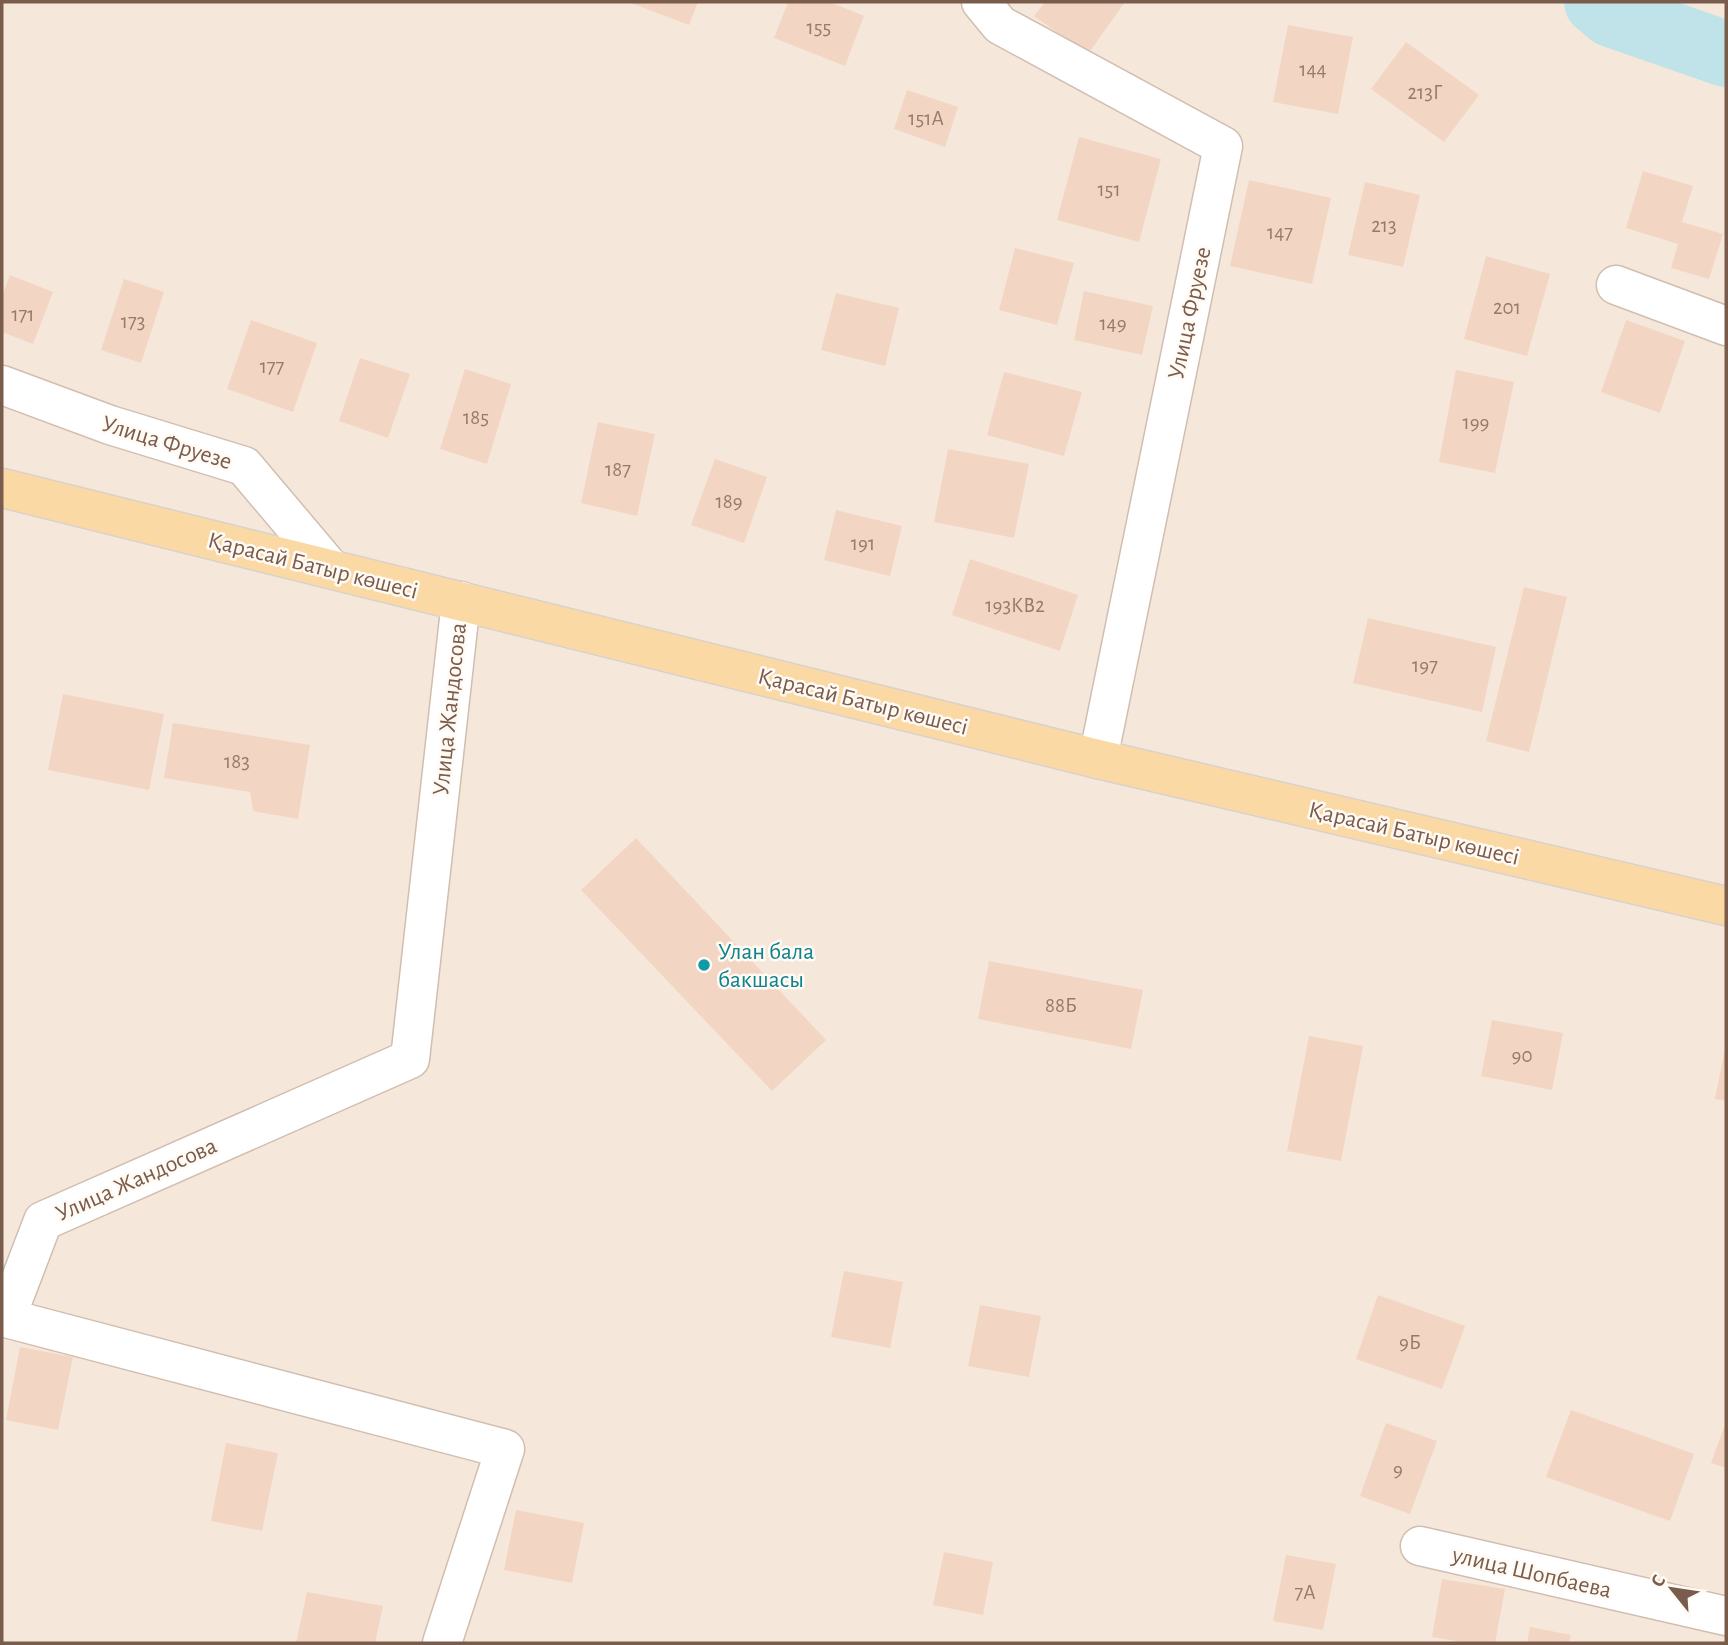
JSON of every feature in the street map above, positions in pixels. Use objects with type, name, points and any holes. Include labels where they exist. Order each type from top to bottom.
[{"type":"main road","name":"Қарасай Батыр көшесі","points":[[2,488],[1098,759],[1726,906]]},
{"type":"street","name":"Улица Фруезе","points":[[981,2],[1000,24],[1223,146],[1098,759]]},
{"type":"street","points":[[1616,285],[1726,326]]},
{"type":"street","name":"Улица Фруезе","points":[[2,385],[110,425],[244,466],[331,569]]},
{"type":"street","name":"Улица Жандосова","points":[[442,1643],[505,1449],[6,1318],[43,1221],[410,1059],[461,601]]},
{"type":"street","name":"улица Шопбаева","points":[[1420,1546],[1726,1616]]},
{"type":"shaded area","points":[[2,2],[1726,2],[1726,1643],[2,1643]]},
{"type":"building","points":[[628,2],[698,2],[689,25]]},
{"type":"building","points":[[788,2],[830,2],[864,16],[845,66],[774,38]]},
{"type":"building","points":[[1045,2],[1125,2],[1088,54],[1034,16]]},
{"type":"building","points":[[1288,25],[1353,37],[1338,114],[1273,102]]},
{"type":"building","points":[[1406,42],[1479,95],[1444,142],[1371,89]]},
{"type":"building","points":[[907,90],[958,107],[945,147],[894,129]]},
{"type":"building","points":[[1079,137],[1161,159],[1139,242],[1057,220]]},
{"type":"building","points":[[1643,171],[1693,186],[1682,222],[1723,234],[1709,279],[1671,268],[1678,244],[1626,228]]},
{"type":"building","points":[[1249,180],[1331,198],[1312,284],[1230,266]]},
{"type":"building","points":[[1365,182],[1420,195],[1403,267],[1348,255]]},
{"type":"building","points":[[1015,248],[1074,263],[1057,325],[999,310]]},
{"type":"building","points":[[1486,256],[1550,274],[1527,356],[1464,339]]},
{"type":"building","points":[[10,275],[53,292],[33,344],[2,332],[2,296]]},
{"type":"building","points":[[124,279],[164,292],[141,363],[101,350]]},
{"type":"building","points":[[1084,291],[1153,306],[1142,355],[1074,340]]},
{"type":"building","points":[[836,293],[899,308],[885,366],[821,350]]},
{"type":"building","points":[[251,320],[317,343],[293,412],[227,389]]},
{"type":"building","points":[[1626,320],[1685,341],[1660,413],[1601,392]]},
{"type":"building","points":[[360,358],[410,374],[388,438],[339,421]]},
{"type":"building","points":[[465,369],[511,384],[487,464],[440,449]]},
{"type":"building","points":[[1456,370],[1514,382],[1495,473],[1439,462]]},
{"type":"building","points":[[1004,372],[1082,392],[1064,456],[987,435]]},
{"type":"building","points":[[598,422],[655,434],[637,516],[581,503]]},
{"type":"building","points":[[948,449],[1029,464],[1014,538],[934,522]]},
{"type":"building","points":[[715,459],[767,477],[744,543],[691,525]]},
{"type":"building","points":[[836,510],[902,526],[890,576],[824,560]]},
{"type":"building","points":[[970,559],[1078,595],[1060,651],[952,615]]},
{"type":"building","points":[[1524,587],[1567,597],[1529,752],[1486,741]]},
{"type":"building","points":[[1368,618],[1496,647],[1482,712],[1353,683]]},
{"type":"building","points":[[63,694],[164,714],[149,790],[48,770]]},
{"type":"building","points":[[173,723],[310,745],[298,819],[253,811],[250,792],[164,778]]},
{"type":"building","name":"Улан бала бакшасы","points":[[636,838],[826,1040],[772,1091],[581,890]]},
{"type":"building","points":[[989,961],[1143,990],[1131,1049],[978,1019]]},
{"type":"building","points":[[1492,1020],[1563,1033],[1552,1090],[1481,1076]]},
{"type":"building","points":[[1309,1036],[1363,1046],[1341,1161],[1287,1151]]},
{"type":"building","points":[[1726,1049],[1726,1101],[1715,1099]]},
{"type":"building","points":[[844,1271],[903,1282],[890,1348],[831,1337]]},
{"type":"building","points":[[1378,1295],[1465,1326],[1442,1389],[1356,1359]]},
{"type":"building","points":[[980,1305],[1041,1316],[1029,1377],[968,1366]]},
{"type":"building","points":[[20,1347],[73,1357],[58,1430],[6,1420]]},
{"type":"building","points":[[1571,1410],[1694,1454],[1670,1521],[1546,1477]]},
{"type":"building","points":[[1726,1422],[1726,1468],[1711,1463]]},
{"type":"building","points":[[1386,1423],[1437,1441],[1410,1514],[1360,1496]]},
{"type":"building","points":[[226,1443],[278,1453],[262,1531],[211,1521]]},
{"type":"building","points":[[516,1510],[584,1523],[572,1583],[504,1570]]},
{"type":"building","points":[[944,1552],[993,1562],[983,1615],[933,1605]]},
{"type":"building","points":[[1286,1555],[1336,1564],[1323,1630],[1273,1621]]},
{"type":"building","points":[[1442,1579],[1505,1589],[1495,1643],[1468,1643],[1432,1637]]},
{"type":"building","points":[[307,1592],[383,1606],[375,1643],[296,1643]]},
{"type":"building","points":[[1530,1627],[1571,1635],[1569,1643],[1527,1643]]},
{"type":"waterway","points":[[1597,2],[1611,14],[1726,54]]},
{"type":"place","name":"Улан бала бакшасы","points":[[704,965]]}]
